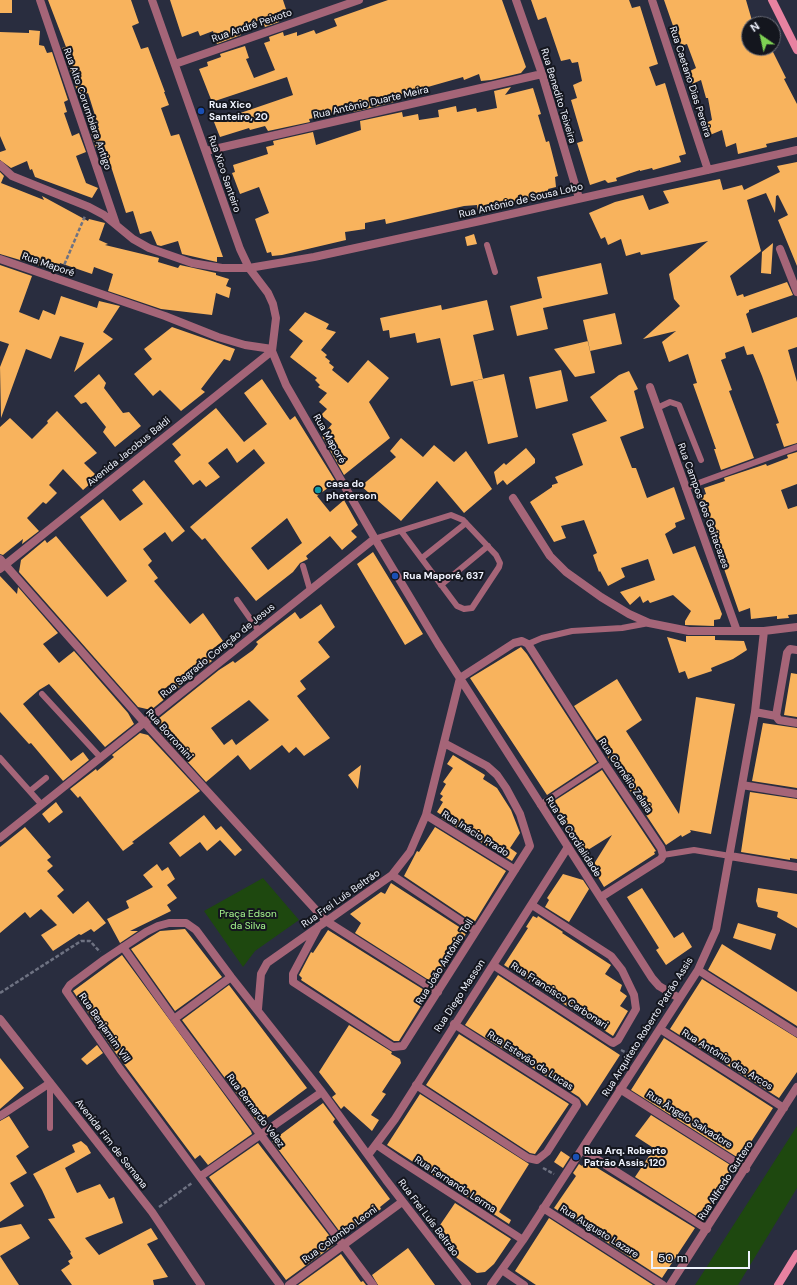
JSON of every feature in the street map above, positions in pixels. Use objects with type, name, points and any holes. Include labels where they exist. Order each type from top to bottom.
[{"type":"main road","points":[[772,0],[797,50]]},
{"type":"main road","points":[[778,1285],[797,1254]]},
{"type":"street","name":"Rua Alto Corumbiara Antigo","points":[[40,0],[116,224]]},
{"type":"street","name":"Rua Xico Santeiro","points":[[152,0],[240,249],[249,268],[268,293],[273,304],[276,318],[272,350]]},
{"type":"street","name":"Rua André Peixoto","points":[[175,64],[359,0]]},
{"type":"street","name":"Rua Benedito Teixeira","points":[[516,0],[542,74],[579,198]]},
{"type":"street","name":"Rua Caetano Dias Pereira","points":[[652,0],[708,170]]},
{"type":"street","name":"Rua Antônio Duarte Meira","points":[[206,151],[542,74]]},
{"type":"street","name":"Rua Antônio de Sousa Lobo","points":[[0,165],[12,176],[90,207],[116,224],[133,239],[149,248],[192,263],[222,268],[249,268],[329,254],[797,150]]},
{"type":"street","points":[[780,249],[797,292]]},
{"type":"street","name":"Rua Maporé","points":[[0,259],[218,337],[272,350],[286,386],[374,539],[460,678]]},
{"type":"street","name":"Avenida Jacobus Baldi","points":[[2,565],[272,350]]},
{"type":"street","name":"Rua Campos dos Goitacazes","points":[[650,387],[737,631]]},
{"type":"street","points":[[513,498],[550,556],[566,572],[601,597],[629,614],[649,623],[689,631],[737,631],[797,627]]},
{"type":"street","name":"Rua Sagrado Coração de Jesus","points":[[0,838],[374,539]]},
{"type":"street","name":"Rua Borromini","points":[[2,565],[326,921],[359,940],[438,992]]},
{"type":"street","name":"Rua Arquiteto Roberto Patrão Assis","points":[[491,1285],[523,1240],[698,970],[716,930],[755,712],[764,630]]},
{"type":"street","points":[[460,678],[514,643],[522,641],[528,644]]},
{"type":"street","name":"Rua Cornélio Zelaia","points":[[528,644],[604,763],[662,848],[663,855]]},
{"type":"street","points":[[776,716],[787,653],[790,649],[797,650]]},
{"type":"street","name":"Rua Frei Luís Beltrão","points":[[258,1009],[261,974],[267,964],[392,875],[410,852],[426,815],[460,678]]},
{"type":"street","name":"Rua da Cordialidade","points":[[460,678],[652,978],[659,986],[679,998]]},
{"type":"street","points":[[755,712],[776,716],[779,720],[797,723]]},
{"type":"street","name":"Rua João Antônio Toll","points":[[318,927],[293,974],[293,982],[393,1047],[400,1048],[406,1044],[528,850],[530,842],[520,814],[497,775],[486,766],[444,743]]},
{"type":"street","points":[[742,785],[797,794]]},
{"type":"street","name":"Rua Inácio Prado","points":[[426,815],[515,870]]},
{"type":"street","name":"Rua Diego Masson","points":[[368,1155],[377,1144],[416,1085],[568,847]]},
{"type":"street","points":[[601,897],[661,859],[663,855]]},
{"type":"street","points":[[730,856],[797,867]]},
{"type":"street","points":[[392,875],[476,931]]},
{"type":"street","name":"Rua Francisco Carbonari","points":[[493,965],[613,1042],[618,1040],[636,1009],[634,995],[622,970],[611,956],[532,905]]},
{"type":"street","name":"Rua Benjamim Vill","points":[[231,977],[196,930],[186,923],[169,923],[158,926],[123,947],[70,985],[66,991],[120,1069],[201,1176],[280,1285]]},
{"type":"street","name":"Rua Bernardo Velez","points":[[123,947],[174,1019],[342,1246],[373,1285]]},
{"type":"street","points":[[698,970],[797,1033]]},
{"type":"street","points":[[174,1019],[231,977]]},
{"type":"street","name":"Rua Frei Luís Beltrão","points":[[231,977],[258,1009],[322,1092],[402,1202],[467,1285]]},
{"type":"street","name":"Avenida Fim de Semana","points":[[0,1019],[152,1212],[201,1285]]},
{"type":"street","name":"Rua Estevão de Lucas","points":[[454,1024],[576,1102],[577,1105],[547,1152],[537,1160]]},
{"type":"street","name":"Rua Antônio dos Arcos","points":[[660,1029],[784,1108]]},
{"type":"street","points":[[0,1116],[50,1083]]},
{"type":"street","points":[[416,1085],[528,1158],[537,1160]]},
{"type":"street","name":"Rua Alfredo Guttero","points":[[670,1285],[746,1169],[797,1087]]},
{"type":"street","name":"Rua Ângelo Salvadore","points":[[620,1089],[746,1169]]},
{"type":"street","points":[[201,1176],[322,1092]]},
{"type":"street","name":"Rua Fernando Lerma","points":[[377,1144],[523,1240]]},
{"type":"street","points":[[582,1150],[707,1229]]},
{"type":"street","name":"Rua Colombo Leoni","points":[[289,1285],[402,1202]]},
{"type":"street","name":"Rua Augusto Lazare","points":[[543,1208],[663,1285]]},
{"type":"street","points":[[502,1270],[524,1285]]},
{"type":"lane","points":[[487,245],[495,272]]},
{"type":"lane","points":[[657,408],[670,402],[679,405],[701,460]]},
{"type":"lane","points":[[685,488],[797,447]]},
{"type":"lane","points":[[374,539],[450,515],[457,516],[466,523],[499,559],[499,567],[472,608],[464,609],[457,606],[401,531]]},
{"type":"lane","points":[[422,558],[466,523]]},
{"type":"lane","points":[[442,585],[488,546]]},
{"type":"lane","points":[[303,566],[310,590]]},
{"type":"lane","points":[[237,600],[258,631]]},
{"type":"lane","points":[[528,644],[542,638],[572,631],[590,628],[622,628],[649,623]]},
{"type":"lane","points":[[42,694],[101,758]]},
{"type":"lane","points":[[0,758],[42,805]]},
{"type":"lane","points":[[540,805],[604,763]]},
{"type":"lane","points":[[30,791],[46,778]]},
{"type":"lane","points":[[663,855],[694,850],[730,856]]},
{"type":"lane","points":[[50,1083],[50,1128]]},
{"type":"path","points":[[58,280],[90,207]]},
{"type":"path","points":[[0,993],[85,940],[93,943],[105,959]]},
{"type":"path","points":[[613,1042],[619,1048],[639,1060]]},
{"type":"path","points":[[537,1160],[538,1164],[562,1179]]},
{"type":"path","points":[[152,1212],[201,1176]]},
{"type":"green space","name":"Praça Edson da Silva","points":[[263,878],[299,920],[255,951],[243,967],[204,911]]},
{"type":"green space","points":[[797,1126],[797,1188],[738,1285],[695,1285]]},
{"type":"building","points":[[0,0],[12,0],[12,13],[0,13]]},
{"type":"building","points":[[48,0],[131,0],[139,23],[132,26],[141,49],[148,47],[169,105],[161,108],[171,136],[179,134],[223,257],[217,257],[217,262],[182,254],[178,241],[161,246],[157,245],[151,231],[140,234],[133,211],[126,213],[106,151],[101,152],[99,146],[96,148],[90,130],[99,128],[88,93],[79,96],[62,48],[66,47]]},
{"type":"building","points":[[170,0],[283,0],[286,9],[276,13],[279,22],[265,27],[262,19],[238,28],[241,35],[217,44],[213,31],[200,36],[198,31],[182,37]]},
{"type":"building","points":[[388,0],[502,0],[526,67],[521,73],[491,80],[481,81],[479,74],[464,80],[463,77],[396,96],[398,101],[358,111],[309,119],[310,122],[268,131],[265,126],[250,130],[249,128],[220,137],[214,122],[293,95],[287,77],[212,102],[199,69],[208,66],[207,62],[221,57],[220,54],[245,46],[249,58],[246,59],[254,78],[275,70],[264,43],[270,41],[269,37],[283,32],[284,36],[297,32],[297,36],[314,30],[316,34],[337,26],[334,19]]},
{"type":"building","points":[[531,0],[629,0],[632,8],[640,6],[658,64],[649,67],[656,86],[665,83],[686,154],[679,156],[681,162],[653,170],[652,168],[640,170],[616,178],[617,181],[608,183],[605,180],[590,185],[577,143],[583,141],[571,100],[577,98],[573,85],[582,81],[578,62],[572,63],[570,59],[561,61],[546,17],[538,20]]},
{"type":"building","points":[[664,0],[746,0],[751,16],[741,16],[741,56],[775,56],[786,78],[784,79],[797,104],[797,137],[766,144],[767,147],[738,154],[736,143],[726,147],[722,130],[710,135],[706,123],[712,120],[708,98],[706,98],[701,80],[692,84],[688,72],[696,68],[687,44],[681,46],[679,39],[678,40]]},
{"type":"building","points":[[29,30],[40,31],[39,45],[44,46],[47,53],[52,52],[68,100],[64,102],[67,112],[64,113],[72,136],[79,133],[86,152],[76,156],[86,183],[98,188],[92,198],[35,177],[32,169],[30,170],[27,161],[11,168],[0,160],[0,152],[6,150],[0,136],[0,32],[29,33]]},
{"type":"building","points":[[511,87],[505,95],[533,88],[541,114],[538,115],[546,142],[549,141],[558,176],[555,177],[556,187],[548,189],[550,196],[478,211],[477,205],[464,206],[386,224],[385,219],[365,223],[365,229],[345,232],[346,240],[282,255],[272,256],[271,252],[267,253],[255,219],[269,213],[259,187],[240,194],[232,173],[235,172],[233,165],[268,154],[266,147],[274,145],[273,141],[313,132],[316,145],[361,130],[360,121],[402,112],[403,117],[418,114],[419,120],[439,117],[438,110],[456,106],[457,112],[476,108],[477,112],[497,108],[494,91]]},
{"type":"building","points":[[797,162],[797,266],[778,220],[788,215],[778,195],[776,196],[775,213],[766,193],[747,200],[761,251],[730,276],[737,296],[743,294],[744,297],[787,282],[793,295],[749,310],[746,314],[752,333],[797,317],[797,347],[788,350],[797,382],[797,443],[784,447],[776,424],[779,423],[762,376],[753,354],[747,355],[744,346],[725,353],[726,358],[721,360],[732,390],[729,391],[754,458],[721,470],[714,449],[716,449],[693,384],[697,383],[688,354],[669,362],[662,342],[676,331],[643,339],[680,306],[674,299],[669,274],[708,241],[641,255],[640,252],[626,256],[621,239],[608,245],[605,237],[601,239],[589,213],[615,202],[643,195],[649,210],[669,203],[663,191],[720,179],[723,190],[742,185],[744,190],[780,172],[777,166]]},
{"type":"building","points":[[0,172],[4,176],[1,183],[44,200],[42,196],[88,221],[89,219],[105,223],[99,240],[108,244],[105,245],[159,258],[158,262],[178,268],[180,265],[216,273],[216,275],[229,279],[226,286],[231,288],[229,298],[216,293],[212,315],[161,309],[108,291],[113,274],[94,267],[92,274],[60,263],[57,271],[0,254]]},
{"type":"building","points":[[474,234],[477,244],[467,246],[465,237]]},
{"type":"building","points":[[773,243],[771,274],[761,273],[762,252]]},
{"type":"building","points":[[601,263],[608,294],[543,308],[548,329],[517,336],[510,306],[542,298],[537,277]]},
{"type":"building","points":[[0,265],[32,276],[19,312],[39,320],[43,310],[55,315],[61,296],[97,308],[99,301],[120,306],[103,332],[113,339],[74,372],[84,343],[60,336],[51,359],[26,349],[1,418],[0,367],[9,344],[0,341]]},
{"type":"building","points":[[487,300],[494,330],[473,335],[483,379],[451,386],[440,338],[417,343],[415,333],[390,338],[389,330],[383,331],[380,318],[441,305],[442,310]]},
{"type":"building","points":[[305,312],[329,324],[326,329],[336,332],[321,350],[327,355],[325,357],[334,367],[332,370],[348,383],[368,360],[389,378],[369,402],[390,438],[344,475],[322,436],[332,424],[321,415],[327,409],[319,402],[327,393],[318,387],[320,385],[315,380],[317,378],[290,357],[303,341],[289,330]]},
{"type":"building","points":[[615,313],[622,344],[590,351],[583,320]]},
{"type":"building","points":[[172,327],[235,349],[230,361],[224,359],[201,389],[205,392],[181,411],[160,390],[153,396],[134,374],[152,359],[144,349]]},
{"type":"building","points":[[588,341],[595,373],[575,377],[554,349]]},
{"type":"building","points":[[561,370],[568,401],[536,409],[529,377]]},
{"type":"building","points":[[629,371],[638,389],[634,391],[644,428],[620,437],[632,468],[636,468],[647,498],[674,487],[685,519],[675,523],[676,527],[665,534],[673,554],[695,546],[722,614],[720,619],[714,620],[714,626],[685,625],[685,621],[691,611],[673,595],[650,603],[648,600],[643,603],[640,596],[630,605],[620,592],[655,580],[648,559],[621,568],[625,577],[608,586],[600,571],[599,572],[593,555],[597,553],[584,520],[561,526],[566,538],[554,542],[530,502],[552,487],[552,485],[558,483],[555,477],[583,465],[572,434],[607,421],[590,397],[619,375]]},
{"type":"building","points":[[99,374],[106,383],[104,388],[123,413],[129,412],[141,426],[115,447],[103,432],[106,427],[86,402],[81,404],[74,396]]},
{"type":"building","points":[[504,374],[518,437],[488,444],[473,381]]},
{"type":"building","points":[[262,379],[290,420],[295,416],[336,482],[317,496],[330,512],[344,500],[358,525],[351,531],[357,537],[342,550],[330,536],[306,556],[308,559],[300,563],[293,572],[256,601],[205,538],[202,540],[190,527],[265,463],[254,449],[237,463],[227,448],[208,463],[220,477],[206,487],[200,480],[193,485],[174,461],[181,455],[172,444],[216,408],[244,442],[267,424],[244,393]],"holes":[[[287,518],[302,543],[268,570],[251,548]]]},
{"type":"building","points":[[57,411],[97,453],[84,463],[98,477],[83,490],[63,469],[49,485],[57,493],[46,504],[43,502],[27,518],[39,531],[22,544],[23,539],[3,555],[0,554],[0,427],[10,418],[32,439],[48,423],[47,421]]},
{"type":"building","points":[[401,438],[423,457],[434,445],[454,462],[466,451],[492,489],[464,513],[437,481],[401,521],[361,486],[396,457],[390,451]]},
{"type":"building","points":[[526,448],[535,459],[535,463],[507,485],[503,480],[497,485],[494,472],[504,463],[506,465]]},
{"type":"building","points":[[797,452],[797,484],[781,490],[788,509],[797,506],[797,614],[788,615],[789,618],[777,619],[777,616],[751,619],[750,608],[739,612],[699,497],[706,494],[704,488],[725,481],[724,478],[766,464],[767,466],[788,458],[787,455]]},
{"type":"building","points":[[144,480],[185,531],[172,542],[165,532],[143,549],[152,561],[148,565],[158,578],[154,581],[190,624],[203,613],[223,641],[206,654],[212,661],[151,710],[138,707],[19,572],[21,560],[45,540],[47,543],[56,536],[107,597],[127,581],[80,517],[103,499],[120,521],[143,504],[132,490]]},
{"type":"building","points":[[373,552],[423,634],[405,645],[357,564]]},
{"type":"building","points":[[0,576],[17,594],[18,587],[58,633],[43,644],[59,663],[74,651],[128,713],[134,724],[105,747],[49,684],[39,690],[23,704],[71,761],[83,752],[89,760],[63,781],[31,743],[29,744],[0,712]]},
{"type":"building","points":[[321,604],[335,627],[318,642],[330,657],[300,681],[306,689],[297,696],[330,738],[304,756],[296,747],[289,753],[282,745],[250,770],[238,755],[206,782],[158,729],[158,719],[219,670],[233,661],[235,663],[253,650],[258,644],[256,642],[295,612],[300,619]],"holes":[[[249,700],[269,720],[236,745],[232,739],[224,745],[211,728]]]},
{"type":"building","points":[[686,636],[715,636],[715,640],[744,641],[747,650],[733,659],[711,668],[712,671],[688,679],[685,671],[679,673],[667,637],[686,642]]},
{"type":"building","points":[[521,647],[597,762],[547,795],[470,678]]},
{"type":"building","points":[[791,673],[797,674],[797,717],[784,715]]},
{"type":"building","points":[[617,679],[642,720],[626,731],[679,814],[696,697],[735,704],[711,834],[690,830],[691,832],[682,837],[681,835],[666,845],[574,706]]},
{"type":"building","points":[[763,723],[797,728],[797,788],[752,781]]},
{"type":"building","points":[[140,733],[148,735],[200,791],[132,842],[134,843],[123,851],[80,796],[78,798],[70,789],[96,769],[97,771],[114,757],[112,755]]},
{"type":"building","points":[[453,755],[485,775],[483,779],[497,788],[511,810],[520,833],[510,848],[517,853],[512,861],[441,818],[443,816],[437,812],[443,802],[440,800],[443,796],[440,794],[446,784],[443,782],[453,768],[447,764]]},
{"type":"building","points":[[361,765],[358,789],[348,775]]},
{"type":"building","points":[[602,770],[656,851],[654,852],[655,854],[604,887],[592,867],[612,835],[583,853],[551,803]]},
{"type":"building","points":[[750,792],[797,799],[797,859],[790,858],[790,860],[741,852]]},
{"type":"building","points":[[56,802],[63,812],[49,823],[42,814]]},
{"type":"building","points":[[204,815],[216,830],[221,826],[242,850],[235,856],[220,840],[207,851],[200,842],[180,857],[169,843]]},
{"type":"building","points":[[25,827],[51,857],[47,860],[53,866],[47,871],[64,890],[57,896],[73,914],[88,901],[106,923],[94,932],[91,929],[81,935],[79,934],[53,951],[41,935],[57,925],[41,909],[30,918],[25,912],[0,933],[0,847]]},
{"type":"building","points":[[435,827],[506,871],[474,923],[404,876],[417,851],[419,852]]},
{"type":"building","points":[[157,864],[162,871],[168,867],[175,879],[167,885],[177,898],[167,905],[171,911],[130,931],[138,931],[120,943],[107,919],[129,908],[126,901],[153,887],[143,875]]},
{"type":"building","points":[[563,874],[583,880],[589,889],[569,922],[545,907],[549,900],[547,898]]},
{"type":"building","points":[[391,883],[467,932],[435,984],[355,933],[361,923],[350,914],[381,892],[385,894]]},
{"type":"building","points":[[642,888],[674,938],[683,932],[692,947],[666,965],[656,950],[659,948],[627,897]]},
{"type":"building","points":[[758,888],[797,894],[797,928],[777,917],[778,912],[758,907],[756,901]]},
{"type":"building","points":[[533,916],[537,918],[538,916],[611,965],[605,974],[622,985],[620,991],[627,996],[620,1006],[628,1011],[613,1036],[504,965],[528,928],[526,927]]},
{"type":"building","points":[[738,923],[776,934],[771,950],[733,938]]},
{"type":"building","points":[[185,929],[222,977],[175,1011],[131,949],[160,931]]},
{"type":"building","points":[[328,930],[429,993],[399,1041],[394,1041],[301,980],[302,978],[299,975],[311,952],[313,953]]},
{"type":"building","points":[[722,944],[797,992],[797,1026],[708,970]]},
{"type":"building","points":[[122,955],[251,1131],[252,1134],[208,1165],[200,1155],[195,1159],[115,1052],[73,991]]},
{"type":"building","points":[[498,975],[620,1055],[587,1106],[579,1097],[465,1025]]},
{"type":"building","points":[[702,979],[797,1038],[797,1072],[779,1098],[670,1029]]},
{"type":"building","points":[[229,985],[307,1088],[259,1124],[182,1020]]},
{"type":"building","points":[[349,1025],[392,1052],[391,1054],[400,1059],[401,1063],[382,1092],[386,1094],[371,1115],[379,1120],[372,1131],[344,1106],[341,1109],[332,1097],[336,1094],[319,1072]]},
{"type":"building","points":[[459,1034],[569,1104],[535,1154],[530,1153],[426,1085]]},
{"type":"building","points":[[664,1038],[773,1108],[740,1159],[631,1090]]},
{"type":"building","points":[[97,1045],[103,1053],[87,1065],[81,1059]]},
{"type":"building","points":[[0,1058],[24,1088],[0,1109]]},
{"type":"building","points":[[420,1094],[529,1164],[499,1212],[511,1220],[509,1224],[387,1145]]},
{"type":"building","points":[[323,1103],[335,1119],[333,1122],[390,1199],[380,1207],[381,1209],[343,1236],[272,1141]]},
{"type":"building","points":[[651,1115],[735,1168],[701,1219],[635,1177],[651,1153],[649,1152],[652,1147],[635,1136]]},
{"type":"building","points":[[9,1116],[29,1147],[16,1156],[27,1173],[10,1183],[24,1206],[0,1222],[0,1121]]},
{"type":"building","points":[[81,1141],[87,1146],[91,1153],[65,1168],[77,1193],[100,1184],[109,1199],[114,1197],[123,1223],[85,1238],[99,1255],[151,1228],[158,1239],[147,1244],[168,1277],[153,1280],[154,1285],[72,1285],[61,1270],[70,1264],[68,1261],[73,1258],[70,1253],[71,1252],[48,1219],[55,1218],[33,1174],[75,1152],[72,1145]]},
{"type":"building","points":[[258,1143],[335,1243],[286,1280],[209,1177]]},
{"type":"building","points":[[561,1151],[570,1157],[563,1168],[554,1162]]},
{"type":"building","points":[[586,1161],[695,1228],[662,1278],[554,1208],[576,1176],[573,1173],[579,1164],[582,1166]]},
{"type":"building","points":[[455,1203],[511,1239],[494,1264],[485,1272],[477,1273],[457,1258],[436,1231]]},
{"type":"building","points":[[549,1218],[653,1285],[536,1285],[515,1271]]},
{"type":"building","points":[[21,1224],[30,1238],[0,1256],[0,1228]]},
{"type":"building","points":[[408,1248],[435,1285],[378,1285],[372,1275]]},
{"type":"building","points":[[341,1254],[361,1282],[363,1281],[366,1285],[298,1285]]},
{"type":"building","points":[[0,1256],[19,1285],[0,1285]]},
{"type":"place","name":"Rua Xico Santeiro, 20","points":[[201,111]]},
{"type":"place","name":"casa do pheterson","points":[[318,490]]},
{"type":"place","name":"Rua Maporé, 637","points":[[395,576]]},
{"type":"place","name":"Rua Arq. Roberto Patrão Assis, 120","points":[[576,1157]]}]
